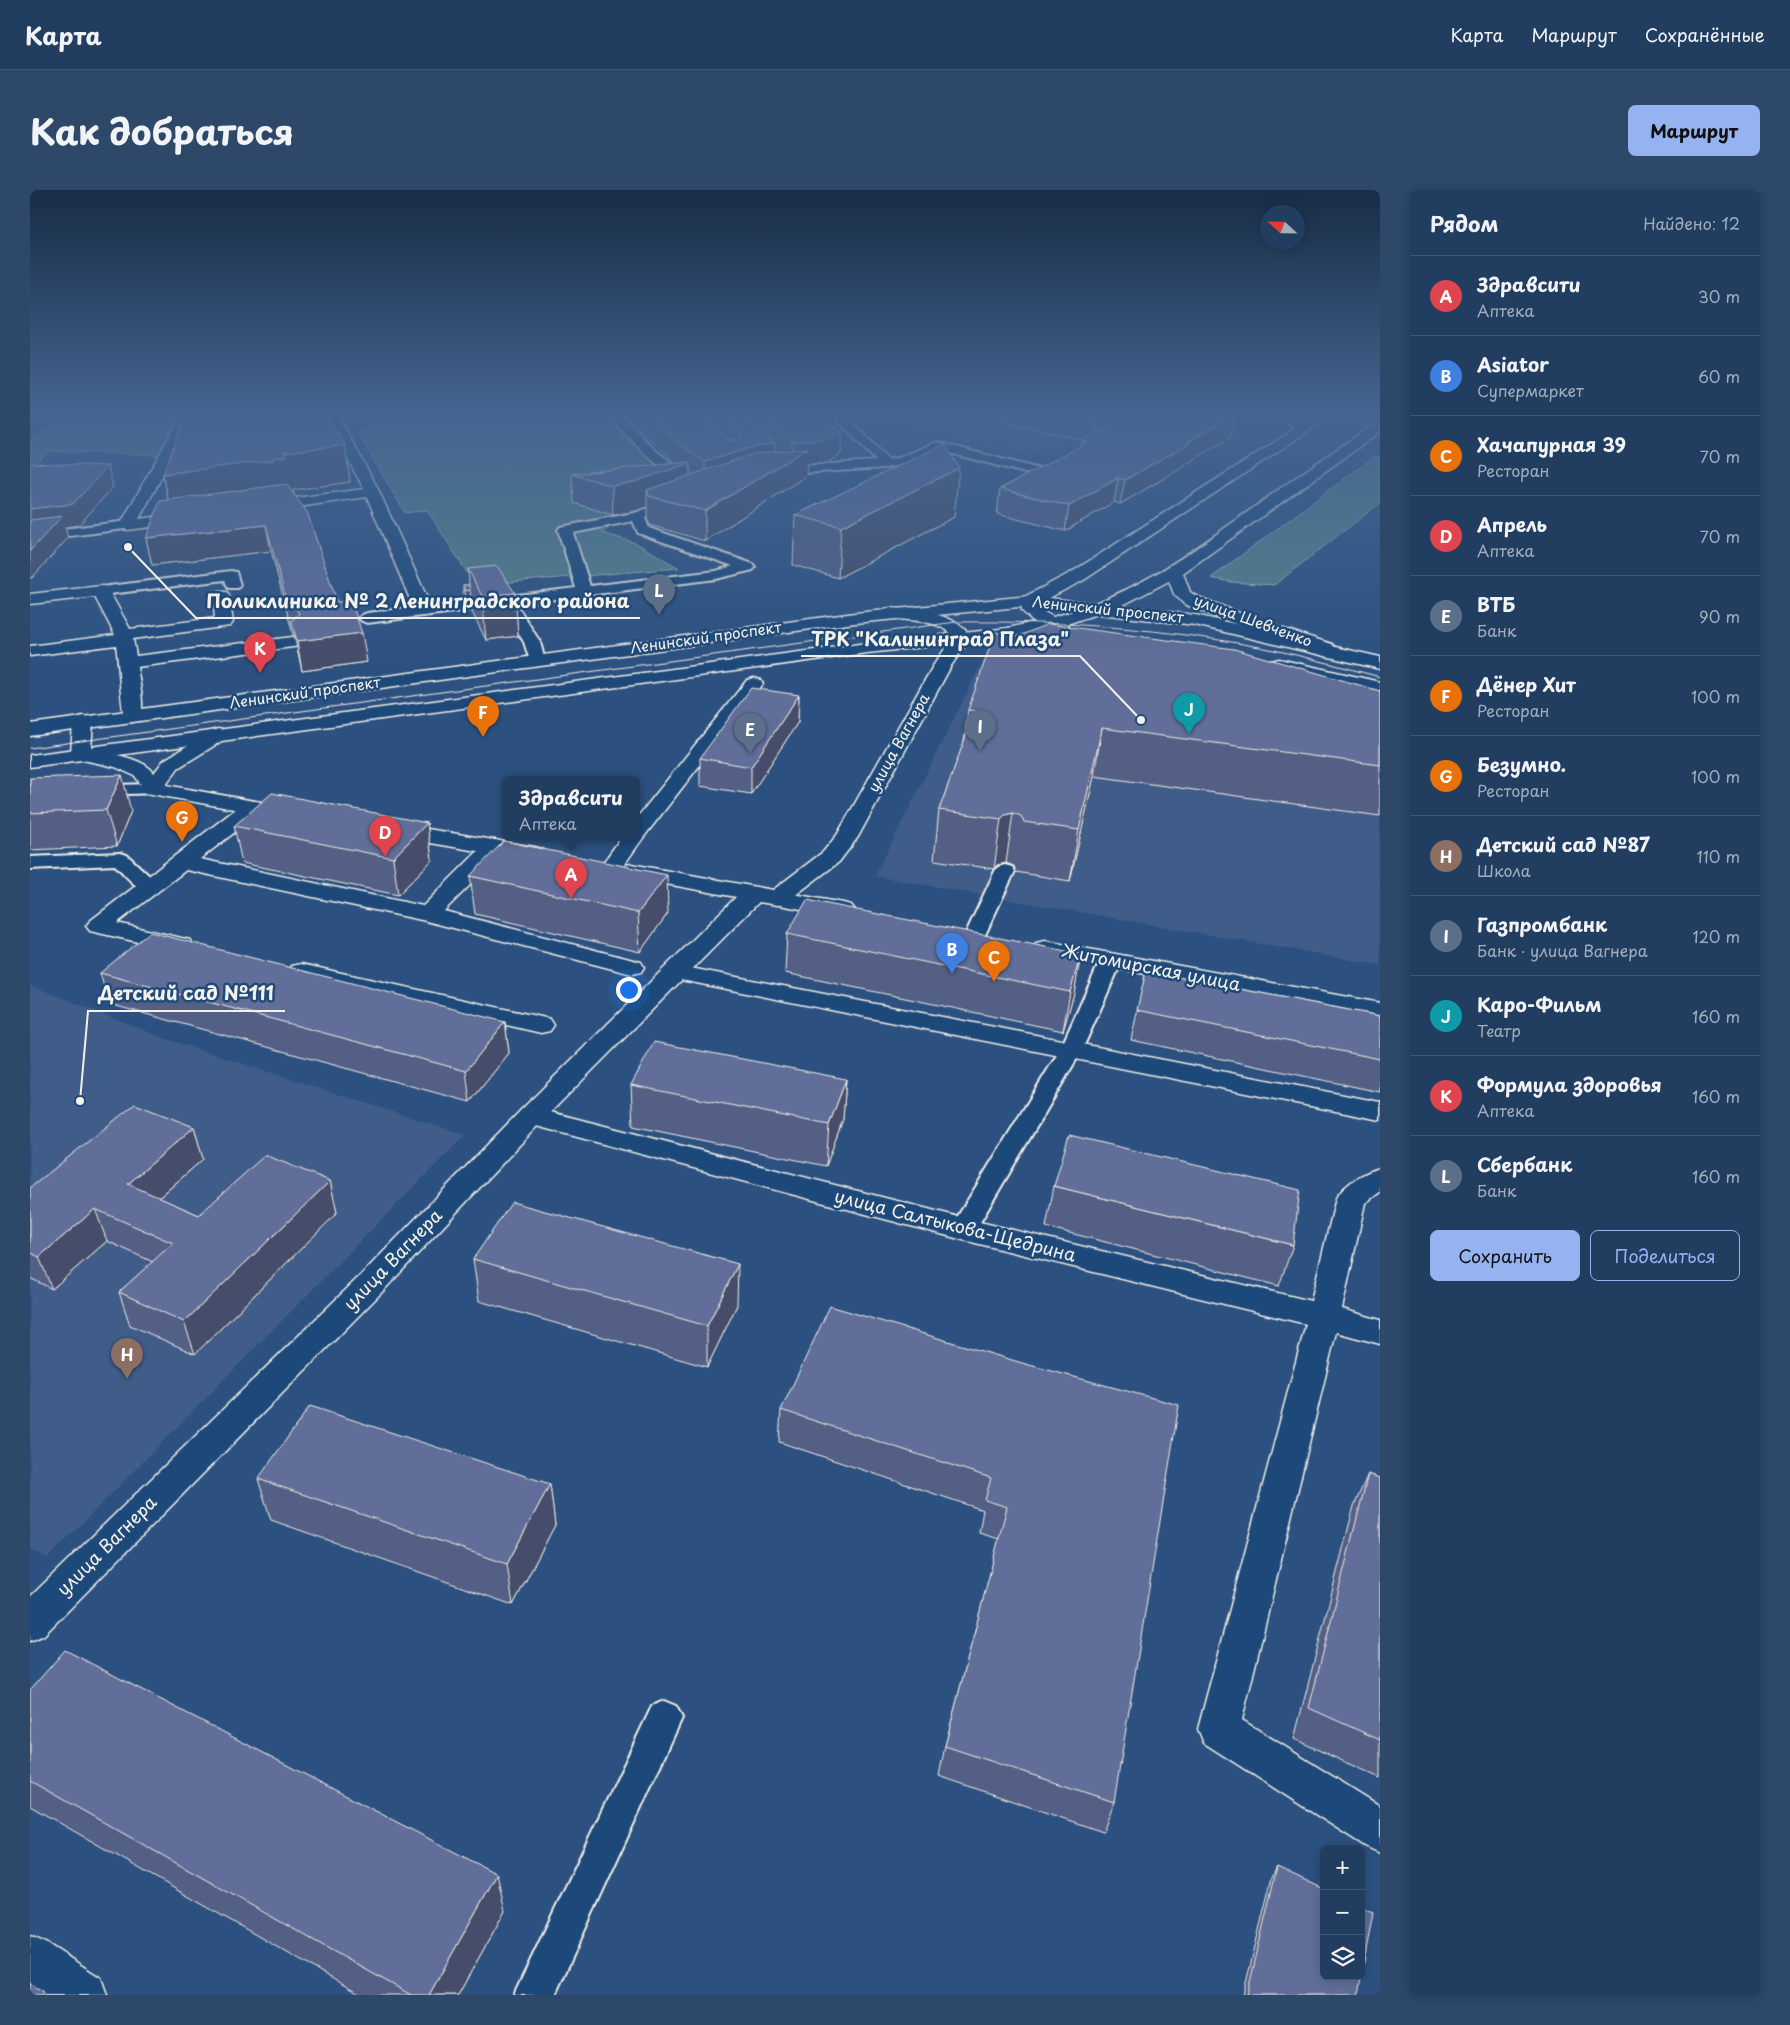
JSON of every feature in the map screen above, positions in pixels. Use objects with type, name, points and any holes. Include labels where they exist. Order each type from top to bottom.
[{"type":"street","points":[[128,525],[144,496]]},
{"type":"street","points":[[245,509],[340,496]]},
{"type":"street","points":[[374,496],[424,611]]},
{"type":"street","points":[[1052,624],[1039,618],[1031,611],[1030,601],[1078,576],[1202,496]]},
{"type":"street","points":[[1263,496],[1275,499]]},
{"type":"street","points":[[1010,633],[1052,624],[1100,608],[1137,592],[1174,572],[1279,496]]},
{"type":"street","points":[[128,525],[206,515]]},
{"type":"street","name":"улица Шевченко","points":[[1174,572],[1182,594],[1190,600],[1259,627],[1346,654]]},
{"type":"street","points":[[30,650],[224,622],[227,590]]},
{"type":"street","points":[[30,600],[101,591],[124,637],[132,696],[132,716]]},
{"type":"street","name":"Ленинский проспект","points":[[30,730],[890,614],[1030,601],[1195,620],[1380,663]]},
{"type":"street","points":[[890,614],[938,621],[954,627],[962,637]]},
{"type":"street","name":"Ленинский проспект","points":[[30,761],[962,637],[1010,633],[1081,633],[1052,624]]},
{"type":"street","name":"улица Вагнера","points":[[30,1623],[372,1283],[531,1116],[675,972],[765,896],[831,857],[848,837],[942,666],[962,637]]},
{"type":"street","points":[[128,664],[292,642]]},
{"type":"street","points":[[1263,661],[1349,687],[1380,688]]},
{"type":"street","points":[[640,827],[754,684]]},
{"type":"street","points":[[83,722],[81,754],[120,762],[143,772],[154,789],[311,817]]},
{"type":"street","points":[[154,789],[171,764],[218,735]]},
{"type":"street","points":[[204,950],[98,926],[253,807]]},
{"type":"street","points":[[369,826],[553,857]]},
{"type":"street","points":[[629,841],[601,865],[867,915]]},
{"type":"street","points":[[428,914],[495,847]]},
{"type":"street","points":[[182,862],[428,914],[632,967]]},
{"type":"street","name":"Житомирская улица","points":[[964,933],[1380,1011]]},
{"type":"street","points":[[281,967],[541,1025]]},
{"type":"street","points":[[675,972],[1380,1111]]},
{"type":"street","name":"улица Салтыкова-Щедрина","points":[[531,1116],[963,1229],[1324,1316],[1380,1332]]},
{"type":"street","points":[[1380,1178],[1351,1198],[1324,1316],[1219,1729],[1380,1831]]},
{"type":"street","points":[[30,1959],[84,1995]]},
{"type":"lane","points":[[585,592],[565,530],[638,516],[686,498]]},
{"type":"lane","points":[[367,618],[716,575],[748,567],[643,530],[638,516]]},
{"type":"lane","points":[[30,537],[128,525]]},
{"type":"lane","points":[[101,591],[231,575],[227,590]]},
{"type":"lane","points":[[507,601],[532,642],[536,661]]},
{"type":"lane","points":[[30,792],[154,789]]},
{"type":"lane","points":[[30,863],[120,859],[150,887]]},
{"type":"lane","points":[[964,933],[1005,871]]},
{"type":"lane","points":[[963,1229],[1071,1050],[1111,961]]},
{"type":"lane","points":[[534,1995],[664,1718]]},
{"type":"shaded area","points":[[989,649],[1226,683],[1380,728],[1380,965],[875,876]]},
{"type":"shaded area","points":[[30,985],[166,1039],[465,1135],[48,1558],[30,1549]]},
{"type":"green space","points":[[395,496],[650,496],[602,533],[636,543],[679,568],[475,585],[427,510],[405,513]]},
{"type":"green space","points":[[1321,496],[1380,496],[1380,503],[1274,585],[1231,582],[1211,578]]},
{"type":"building","points":[[30,496],[80,496],[73,504],[30,509]]},
{"type":"building","points":[[195,496],[295,496],[307,512],[337,602],[351,601],[362,633],[297,641],[291,620],[299,613],[295,608],[288,607],[266,525],[146,538],[160,501]]},
{"type":"building","points":[[650,496],[729,496],[705,511]]},
{"type":"building","points":[[835,496],[903,496],[841,527],[795,515]]},
{"type":"building","points":[[1029,496],[1086,496],[1069,506]]},
{"type":"building","points":[[62,516],[30,551],[30,520]]},
{"type":"building","points":[[497,566],[515,593],[482,596],[468,569]]},
{"type":"building","points":[[463,585],[469,585],[470,590],[465,591]]},
{"type":"building","points":[[1048,624],[1234,649],[1380,691],[1380,765],[1102,728],[1079,830],[1024,822],[1021,816],[1013,813],[1005,815],[1001,819],[939,810],[975,711],[968,710],[995,632],[1019,636]]},
{"type":"building","points":[[751,688],[799,695],[751,767],[700,758]]},
{"type":"building","points":[[122,775],[106,810],[30,813],[30,778]]},
{"type":"building","points":[[272,793],[427,823],[393,858],[234,826]]},
{"type":"building","points":[[504,841],[667,875],[638,913],[470,876]]},
{"type":"building","points":[[807,900],[1081,954],[1070,992],[787,934]]},
{"type":"building","points":[[150,932],[505,1022],[466,1071],[100,973]]},
{"type":"building","points":[[1146,971],[1380,1016],[1380,1059],[1137,1010]]},
{"type":"building","points":[[654,1042],[846,1079],[829,1125],[631,1085]]},
{"type":"building","points":[[135,1104],[194,1127],[128,1184],[199,1215],[265,1155],[330,1181],[184,1322],[119,1292],[173,1243],[95,1209],[39,1257],[30,1252],[30,1188]]},
{"type":"building","points":[[1069,1135],[1300,1190],[1293,1245],[1054,1186]]},
{"type":"building","points":[[512,1202],[738,1264],[707,1326],[473,1259]]},
{"type":"building","points":[[830,1306],[1022,1363],[1179,1405],[1114,1802],[945,1746],[1007,1507],[985,1500],[991,1478],[781,1410]]},
{"type":"building","points":[[310,1406],[550,1484],[507,1564],[258,1479]]},
{"type":"building","points":[[1368,1474],[1380,1478],[1380,1740],[1309,1708]]},
{"type":"building","points":[[65,1650],[497,1874],[429,1995],[411,1995],[30,1781],[30,1690]]},
{"type":"building","points":[[1277,1867],[1320,1887],[1320,1980],[1361,1980],[1358,1995],[1247,1995]]},
{"type":"building","points":[[1365,1909],[1373,1912],[1365,1956]]},
{"type":"building","points":[[30,1983],[44,1992],[42,1995],[30,1995]]},
{"type":"tram line","points":[[30,748],[956,622],[1064,624],[1172,633],[1278,651],[1380,677]]},
{"type":"place","name":"Поликлиника № 2 Ленинградского района","points":[[128,547]]},
{"type":"place","name":"Сбербанк","points":[[659,615]]},
{"type":"place","name":"Формула здоровья","points":[[260,673]]},
{"type":"place","name":"ТРК \"Калининград Плаза\"","points":[[1141,720]]},
{"type":"place","name":"Каро-Фильм","points":[[1189,734]]},
{"type":"place","name":"Дёнер Хит","points":[[483,737]]},
{"type":"place","name":"Газпромбанк","points":[[980,751]]},
{"type":"place","name":"ВТБ","points":[[750,754]]},
{"type":"place","name":"Безумно.","points":[[182,842]]},
{"type":"place","name":"Апрель","points":[[385,857]]},
{"type":"place","name":"Здравсити","points":[[571,899]]},
{"type":"place","name":"Asiator","points":[[952,974]]},
{"type":"place","name":"Хачапурная 39","points":[[994,982]]},
{"type":"place","name":"Детский сад №111","points":[[80,1101]]},
{"type":"place","name":"Детский сад №87","points":[[127,1379]]}]
